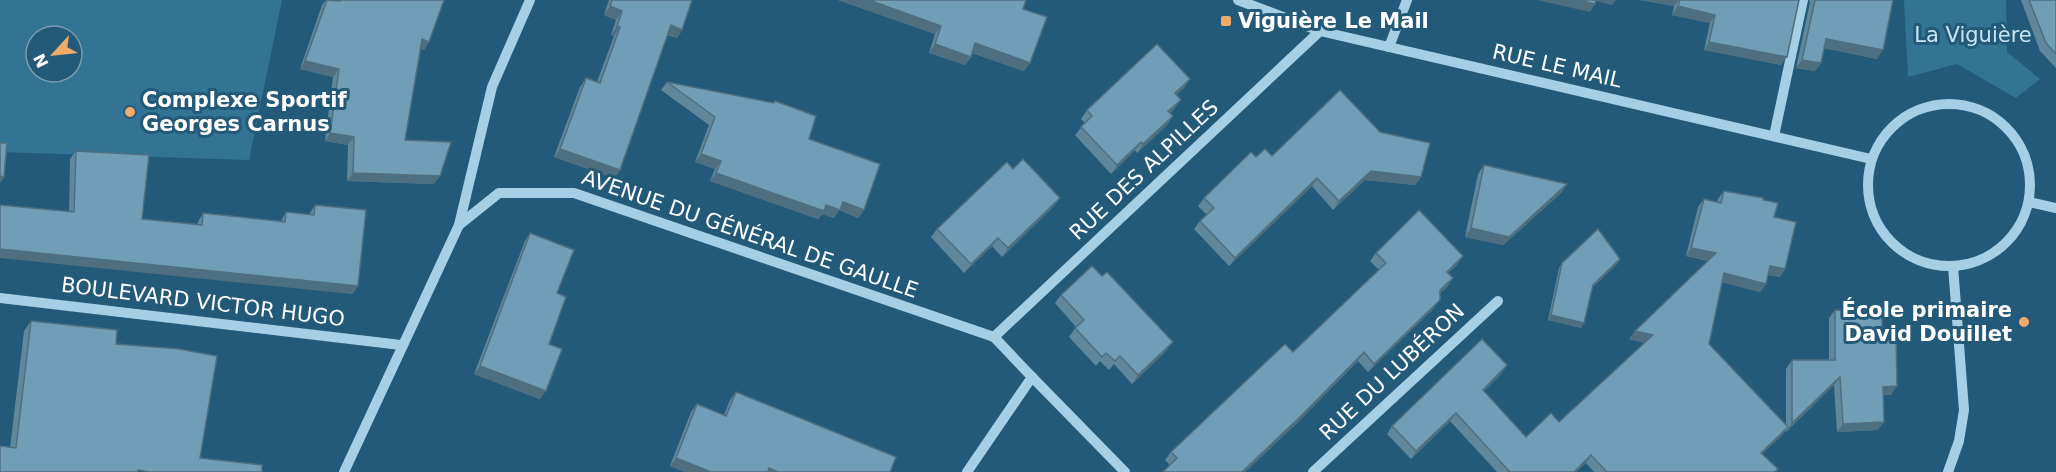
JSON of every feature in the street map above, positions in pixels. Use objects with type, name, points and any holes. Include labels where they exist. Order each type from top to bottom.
[{"type":"street","points":[[459,225],[492,87],[530,0]]},
{"type":"street","name":"RUE LE MAIL","points":[[1238,0],[1320,31],[1871,159]]},
{"type":"street","points":[[1389,47],[1407,0]]},
{"type":"street","points":[[1774,136],[1803,0]]},
{"type":"street","name":"RUE DES ALPILLES","points":[[993,337],[1320,31]]},
{"type":"street","points":[[1957,103],[1983,110],[2006,126],[2022,148],[2030,175],[2029,202],[2019,227],[2002,247],[1979,261],[1953,266],[1932,265],[1912,258],[1894,245],[1880,229],[1870,207],[1868,191],[1871,159],[1884,134],[1904,116],[1929,105],[1957,103]]},
{"type":"street","name":"AVENUE DU GÉNÉRAL DE GAULLE","points":[[344,472],[401,345],[459,225],[499,193],[574,193],[993,337],[1032,377]]},
{"type":"street","points":[[2029,202],[2056,208]]},
{"type":"street","points":[[1948,472],[1959,441],[1965,410],[1953,266]]},
{"type":"street","name":"BOULEVARD VICTOR HUGO","points":[[0,298],[401,345]]},
{"type":"street","name":"RUE DU LUBÉRON","points":[[1313,472],[1498,301]]},
{"type":"street","points":[[967,472],[1032,377],[1125,472]]},
{"type":"green space","name":"Complexe Sportif Georges Carnus","points":[[0,0],[282,0],[249,160],[0,152]]},
{"type":"green space","name":"La Viguière","points":[[1904,0],[2006,0],[2007,52],[2040,79],[2016,98],[1957,64],[1908,77]]},
{"type":"building","points":[[327,0],[444,0],[429,42],[422,39],[405,140],[451,142],[440,176],[353,173],[354,137],[330,133],[339,69],[305,61]]},
{"type":"building","points":[[612,0],[692,0],[682,30],[671,25],[620,170],[560,149],[586,78],[600,83],[620,27],[617,27],[622,11],[610,6]]},
{"type":"building","points":[[869,0],[1026,0],[1023,9],[1047,17],[1030,63],[975,43],[971,57],[935,44],[941,26]]},
{"type":"building","points":[[1579,0],[1596,0],[1595,4]]},
{"type":"building","points":[[1680,0],[1799,0],[1787,57],[1709,42],[1715,15],[1678,6]]},
{"type":"building","points":[[1815,0],[1893,0],[1883,50],[1826,39],[1821,63],[1802,60]]},
{"type":"building","points":[[2029,0],[2056,0],[2056,54],[2046,43]]},
{"type":"building","points":[[1157,44],[1190,79],[1175,93],[1181,100],[1168,111],[1173,116],[1117,165],[1081,127],[1092,116],[1087,110]]},
{"type":"building","points":[[667,82],[774,103],[775,101],[816,116],[809,139],[880,164],[864,210],[843,202],[840,210],[826,205],[824,211],[716,173],[721,161],[701,154],[715,117]]},
{"type":"building","points":[[1340,90],[1380,132],[1430,143],[1421,177],[1371,171],[1339,201],[1317,178],[1235,258],[1200,221],[1214,208],[1204,198],[1251,152],[1256,157],[1265,149],[1272,156]]},
{"type":"building","points":[[0,143],[7,143],[4,177],[0,176]]},
{"type":"building","points":[[76,151],[149,155],[142,219],[202,225],[203,213],[285,222],[286,212],[314,215],[315,205],[366,210],[358,286],[0,249],[0,205],[74,212]]},
{"type":"building","points":[[1023,159],[1060,198],[1008,248],[998,238],[971,264],[937,229],[1007,162],[1013,169]]},
{"type":"building","points":[[1484,165],[1567,184],[1509,237],[1471,228]]},
{"type":"building","points":[[1724,191],[1778,203],[1774,217],[1796,222],[1785,269],[1770,266],[1766,284],[1724,273],[1709,344],[1788,427],[1761,453],[1778,469],[1774,472],[1607,472],[1591,455],[1574,472],[1508,472],[1456,413],[1416,451],[1392,426],[1482,339],[1507,365],[1483,390],[1526,437],[1551,413],[1559,422],[1653,335],[1635,331],[1716,253],[1691,248],[1704,199],[1721,203]]},
{"type":"building","points":[[1419,210],[1463,256],[1447,272],[1453,278],[1440,290],[1440,300],[1374,364],[1364,352],[1242,472],[1163,472],[1177,458],[1171,452],[1285,344],[1293,352],[1386,263],[1376,253]]},
{"type":"building","points":[[1598,229],[1620,259],[1593,285],[1584,323],[1551,315],[1562,263]]},
{"type":"building","points":[[530,233],[574,250],[557,293],[566,297],[549,344],[562,349],[546,391],[480,366]]},
{"type":"building","points":[[1092,266],[1102,276],[1107,272],[1173,342],[1138,375],[1120,356],[1115,361],[1106,353],[1102,357],[1075,328],[1084,320],[1061,295]]},
{"type":"building","points":[[1835,310],[1882,311],[1882,329],[1896,328],[1897,386],[1883,387],[1884,422],[1843,424],[1840,377],[1792,423],[1792,360],[1835,360]]},
{"type":"building","points":[[31,321],[117,330],[116,344],[179,349],[217,356],[200,458],[262,465],[262,472],[149,472],[138,470],[138,472],[0,472],[0,446],[16,448]]},
{"type":"building","points":[[736,392],[896,457],[890,472],[778,472],[769,468],[768,472],[711,472],[676,458],[697,404],[726,416]]},
{"type":"place","name":"Viguière Le Mail","points":[[1226,21]]},
{"type":"place","name":"Complexe Sportif Georges Carnus","points":[[130,112]]},
{"type":"place","name":"École primaire David Douillet","points":[[2024,322]]}]
